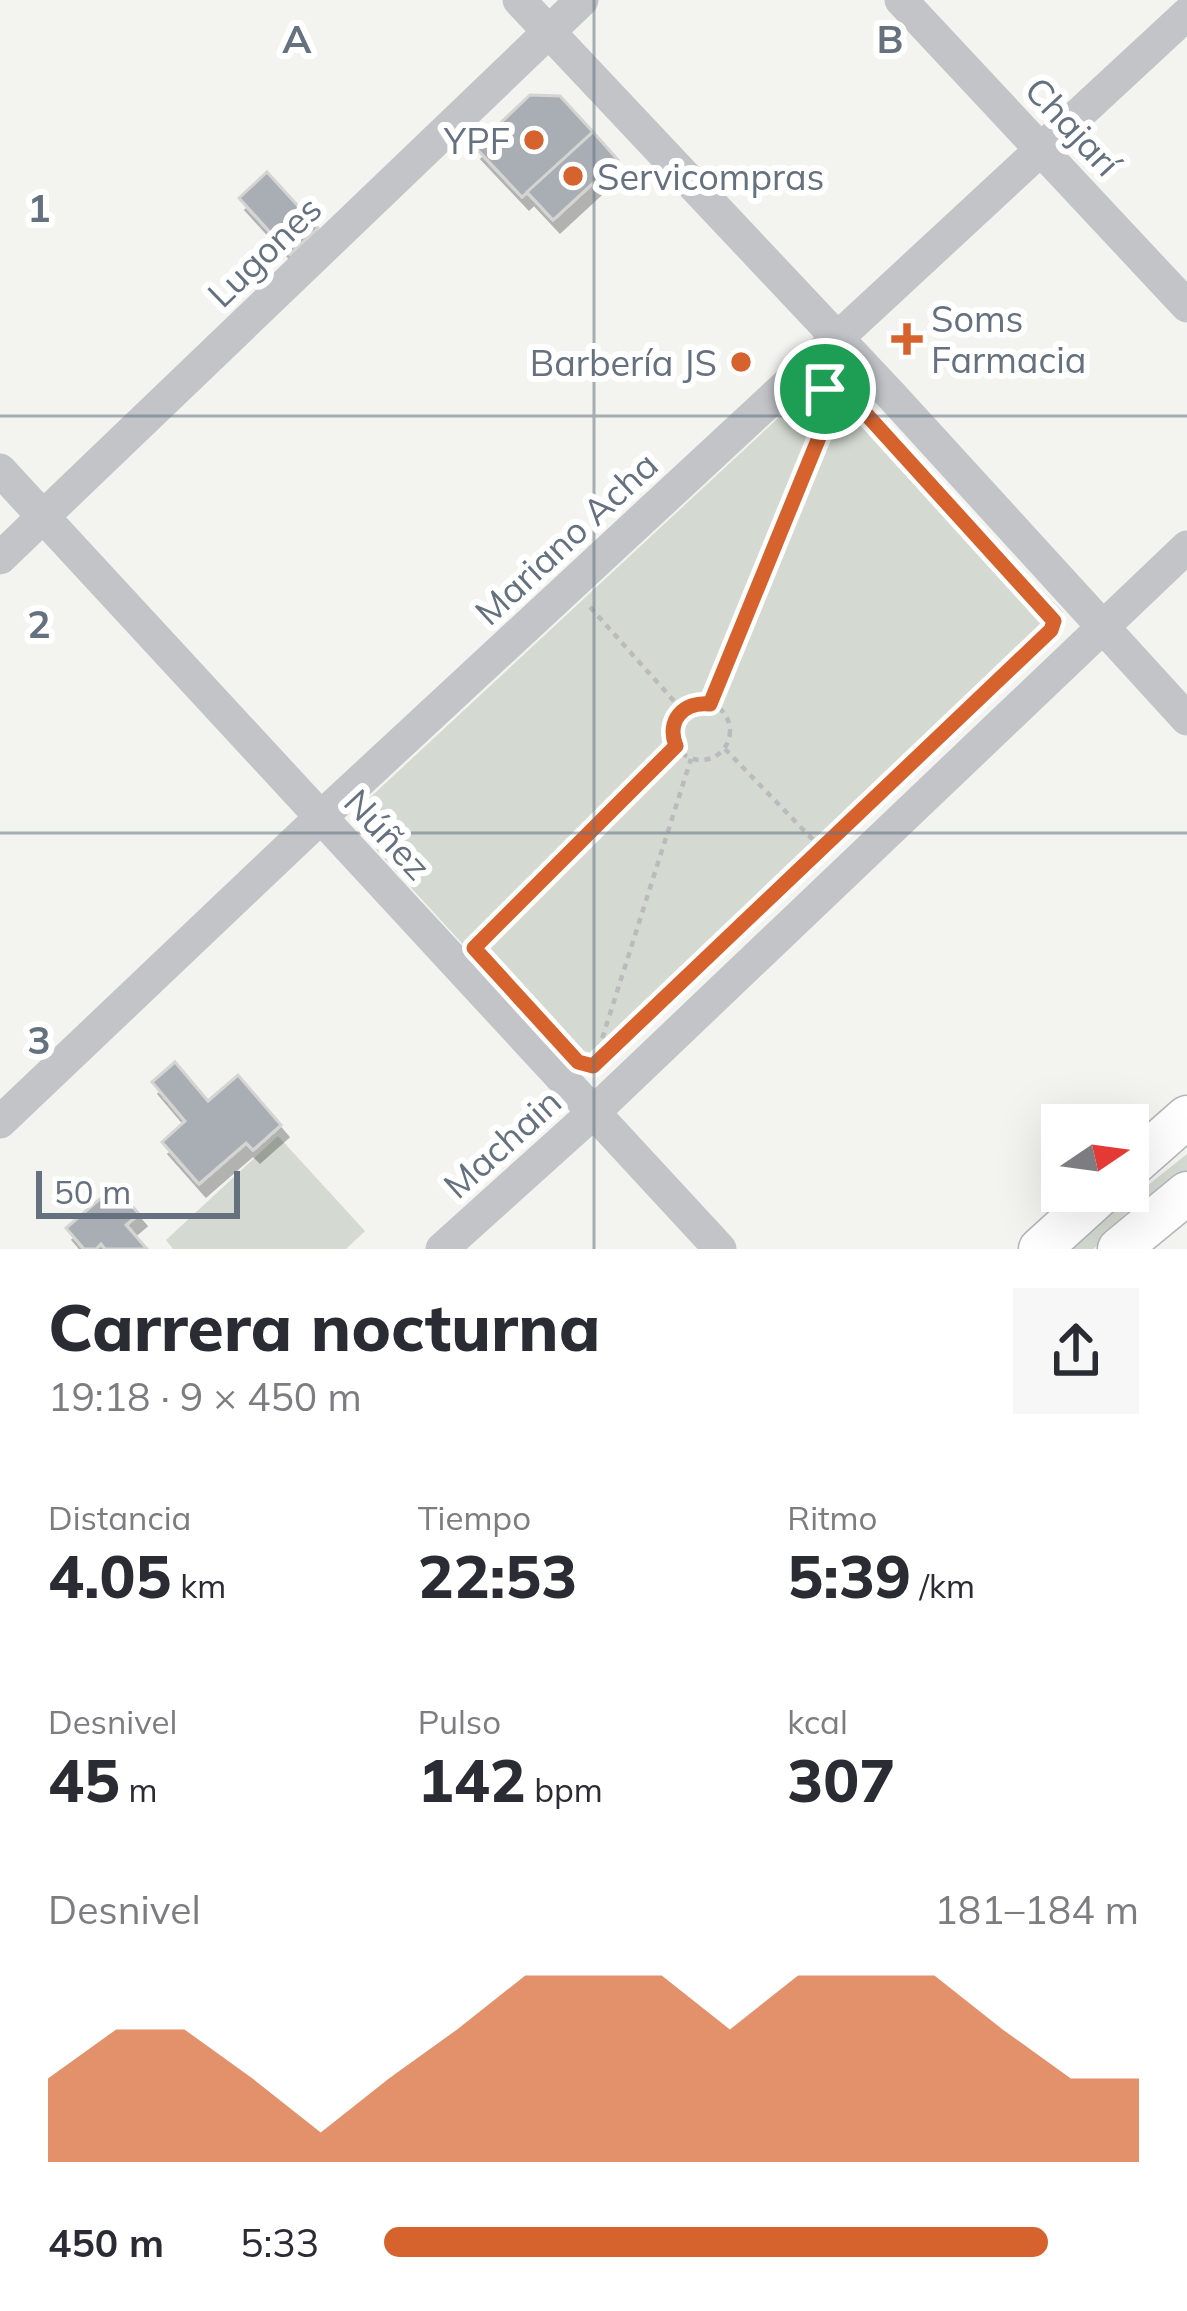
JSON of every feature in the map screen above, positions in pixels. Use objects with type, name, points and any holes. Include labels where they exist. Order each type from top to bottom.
[{"type":"main road","points":[[1149,1150],[1187,1117]]},
{"type":"main road","points":[[1119,1249],[1187,1193]]},
{"type":"main road","points":[[1040,1249],[1081,1212]]},
{"type":"street","points":[[519,0],[1187,718]]},
{"type":"street","name":"Lugones","points":[[0,558],[582,0]]},
{"type":"street","name":"Chajarí","points":[[901,0],[1187,306]]},
{"type":"street","name":"Mariano Acha","points":[[0,1122],[320,818],[813,380],[837,337],[1187,14]]},
{"type":"street","name":"Núñez","points":[[0,470],[720,1249]]},
{"type":"street","name":"Machain","points":[[442,1249],[593,1113],[1187,547]]},
{"type":"path","points":[[813,380],[847,393]]},
{"type":"path","points":[[710,704],[827,418],[813,380]]},
{"type":"path","points":[[590,606],[682,710]]},
{"type":"path","points":[[888,787],[1051,630],[1054,621]]},
{"type":"path","points":[[690,705],[718,707],[729,722],[724,749],[710,759],[692,759],[676,746],[673,727],[682,710],[690,705]]},
{"type":"path","points":[[474,948],[676,746]]},
{"type":"path","points":[[724,749],[823,850]]},
{"type":"path","points":[[593,1066],[692,759]]},
{"type":"path","points":[[593,1066],[773,896]]},
{"type":"path","points":[[578,1062],[593,1066]]},
{"type":"shaded area","points":[[818,381],[850,386],[1063,612],[1061,637],[601,1069],[579,1071],[360,832],[362,805]]},
{"type":"shaded area","points":[[278,1136],[365,1231],[346,1249],[173,1249],[166,1240]]},
{"type":"shaded area","points":[[1187,1154],[1187,1174],[1149,1204],[1149,1184]]},
{"type":"shaded area","points":[[1114,1212],[1139,1212],[1093,1249],[1068,1249]]},
{"type":"building","name":"YPF","points":[[530,95],[560,96],[593,132],[522,197],[475,147]]},
{"type":"building","name":"Servicompras","points":[[593,132],[618,160],[553,220],[527,192]]},
{"type":"building","points":[[267,172],[318,228],[290,254],[239,198]]},
{"type":"building","points":[[175,1062],[208,1101],[238,1075],[281,1125],[253,1150],[246,1143],[199,1184],[162,1142],[185,1121],[152,1082]]},
{"type":"building","points":[[115,1186],[139,1214],[126,1225],[147,1249],[105,1249],[101,1244],[84,1249],[66,1228]]},
{"type":"place","name":"YPF","points":[[534,140]]},
{"type":"place","name":"Servicompras","points":[[573,176]]},
{"type":"place","name":"Soms Farmacia","points":[[907,339]]},
{"type":"place","name":"Barbería JS","points":[[741,362]]},
{"type":"route","points":[[825,389],[847,393],[1054,621],[1051,630],[593,1066],[578,1062],[474,948],[676,746],[673,727],[682,710],[710,704],[827,418],[825,389]]}]
